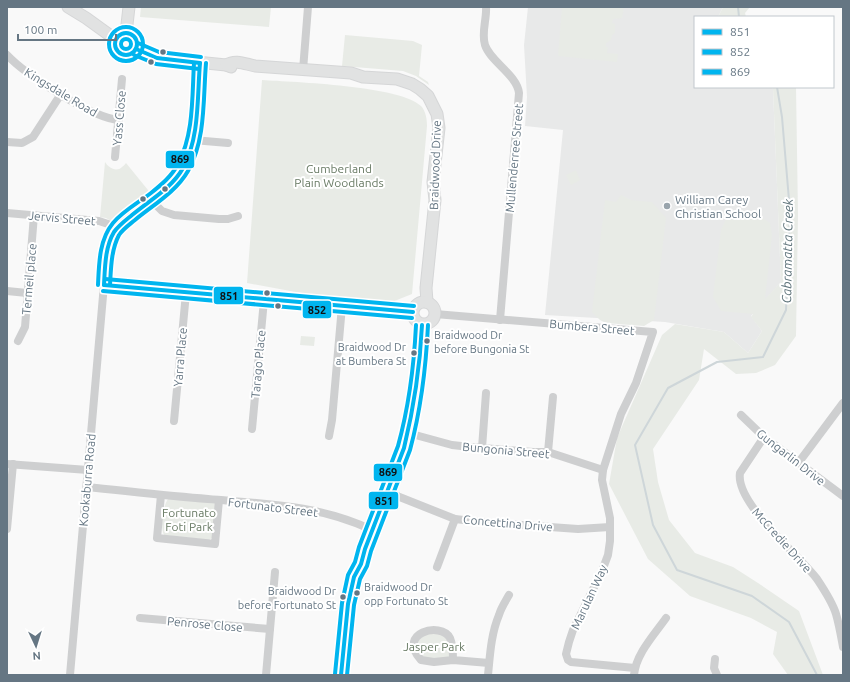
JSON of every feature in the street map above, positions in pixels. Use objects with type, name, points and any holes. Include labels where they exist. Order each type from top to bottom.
[{"type":"street","points":[[68,7],[115,39]]},
{"type":"street","points":[[126,33],[129,7]]},
{"type":"street","points":[[303,70],[308,7]]},
{"type":"street","name":"Mullenderree Street","points":[[486,7],[484,37],[486,47],[516,83],[519,93],[500,320]]},
{"type":"street","points":[[126,33],[133,35],[137,45],[136,49],[130,54],[123,55],[119,53],[115,47],[115,39],[120,34],[126,33]]},
{"type":"street","name":"Braidwood Drive","points":[[136,49],[157,58],[226,65],[242,62],[247,64],[351,73],[363,77],[401,80],[420,89],[428,96],[433,105],[437,114],[439,128],[433,182],[435,203],[426,288],[427,302]]},
{"type":"street","name":"Kingsdale Road","points":[[7,55],[27,72],[61,94],[104,117],[119,120]]},
{"type":"street","points":[[115,230],[169,185],[180,172],[190,154],[193,140],[200,63]]},
{"type":"street","name":"Yass Close","points":[[116,157],[122,79]]},
{"type":"street","points":[[7,142],[22,143],[33,137],[61,94]]},
{"type":"street","points":[[193,140],[228,143]]},
{"type":"street","points":[[151,200],[162,211],[174,215],[220,219],[228,219],[238,216]]},
{"type":"street","name":"Jervis Street","points":[[7,213],[99,221],[108,224],[115,230]]},
{"type":"street","name":"Termeil place","points":[[18,341],[24,328],[34,215]]},
{"type":"street","name":"Kookaburra Road","points":[[70,675],[107,250],[115,230]]},
{"type":"street","points":[[104,285],[413,312]]},
{"type":"street","points":[[7,291],[28,293]]},
{"type":"street","name":"Yarra Place","points":[[174,421],[186,292]]},
{"type":"street","name":"Tarago Place","points":[[252,429],[264,300]]},
{"type":"street","points":[[427,302],[433,307],[436,314],[435,318],[430,323],[422,325],[416,322],[413,312],[413,309],[418,304],[427,302]]},
{"type":"street","points":[[329,436],[332,420],[342,306]]},
{"type":"street","name":"Bumbera Street","points":[[436,314],[653,332]]},
{"type":"street","points":[[341,675],[348,604],[354,577],[361,564],[372,530],[404,448],[408,433],[418,379],[422,325]]},
{"type":"street","name":"Marulan Way","points":[[634,671],[571,662],[567,657],[573,630],[602,571],[608,555],[610,541],[610,518],[602,480],[603,470],[621,414],[636,383],[653,332]]},
{"type":"street","points":[[482,448],[486,393]]},
{"type":"street","points":[[548,452],[553,397]]},
{"type":"street","points":[[798,462],[842,406]]},
{"type":"street","name":"Gungarlin Drive","points":[[741,415],[764,436],[843,496]]},
{"type":"street","name":"Bungonia Street","points":[[408,433],[452,445],[548,452],[603,470]]},
{"type":"street","name":"McCredie Drive","points":[[764,436],[740,473],[740,484],[751,505],[817,579],[839,611],[843,647]]},
{"type":"street","points":[[7,529],[10,464],[88,470]]},
{"type":"street","name":"Fortunato Street","points":[[87,487],[298,507],[345,519],[372,530]]},
{"type":"street","name":"Concettina Drive","points":[[387,492],[455,519],[578,530],[610,527]]},
{"type":"street","name":"Fortunato Street","points":[[161,495],[157,538],[215,544],[219,500]]},
{"type":"street","points":[[437,567],[455,519]]},
{"type":"street","points":[[266,675],[275,572]]},
{"type":"street","points":[[488,675],[496,624],[509,595]]},
{"type":"street","name":"Penrose Close","points":[[140,618],[270,629]]},
{"type":"street","points":[[634,671],[640,656],[666,618]]},
{"type":"street","points":[[453,660],[450,638],[444,632],[424,631],[416,638],[414,648],[421,660],[434,662],[453,660],[489,663]]},
{"type":"street","points":[[715,659],[714,668],[717,675]]},
{"type":"shaded area","name":"William Carey Christian School","points":[[528,7],[723,7],[718,16],[694,16],[694,88],[773,89],[781,282],[751,316],[762,331],[748,353],[724,332],[665,322],[545,315],[563,130],[525,126],[527,97],[524,45]]},
{"type":"green space","points":[[141,7],[271,7],[269,27],[140,17]]},
{"type":"green space","points":[[562,7],[624,7],[622,18],[613,19],[612,23],[615,24],[615,33],[612,35],[611,40],[606,43],[606,47],[608,47],[607,53],[618,54],[617,62],[558,56]]},
{"type":"green space","points":[[723,7],[750,7],[745,13],[746,16],[718,16]]},
{"type":"green space","points":[[345,35],[413,41],[422,45],[419,76],[428,82],[429,85],[416,76],[403,71],[342,66]]},
{"type":"green space","name":"Cumberland Plain Woodlands","points":[[262,80],[346,86],[370,90],[410,99],[423,108],[427,126],[412,294],[392,302],[312,295],[247,283]]},
{"type":"green space","points":[[796,88],[798,215],[796,336],[775,365],[756,373],[736,374],[704,349],[699,380],[653,449],[658,482],[669,520],[695,553],[733,567],[799,611],[823,675],[788,675],[773,654],[777,632],[751,618],[690,596],[648,559],[609,484],[617,438],[662,335],[675,324],[724,332],[748,353],[762,331],[751,317],[753,314],[721,311],[713,297],[721,230],[726,219],[739,213],[758,215],[770,223],[772,235],[765,299],[781,282],[773,89]]},
{"type":"green space","points":[[105,162],[108,166],[115,169],[120,169],[126,163],[152,195],[118,221],[113,222],[106,218],[100,217]]},
{"type":"green space","points":[[576,170],[580,180],[571,185],[566,175]]},
{"type":"green space","points":[[621,195],[631,200],[652,202],[666,218],[654,320],[644,326],[606,323],[600,320],[592,312],[605,200],[616,202]]},
{"type":"green space","points":[[301,336],[315,337],[314,346],[300,345]]},
{"type":"green space","name":"Fortunato Foti Park","points":[[169,498],[214,502],[216,505],[212,538],[209,540],[164,535],[162,527],[163,516],[165,505]]},
{"type":"green space","name":"Jasper Park","points":[[431,632],[446,636],[451,657],[441,660],[423,657],[415,645],[416,640]]},
{"type":"waterway","name":"Cabramatta Creek","points":[[738,7],[739,16]]},
{"type":"waterway","name":"Cabramatta Creek","points":[[777,88],[782,117],[790,212],[786,310],[763,357],[717,362],[668,388],[635,445],[653,525],[677,570],[752,596],[789,622],[817,675]]},
{"type":"transit line","name":"852","points":[[129,27],[138,32],[142,37],[143,44],[142,51],[138,56],[133,60],[123,61],[119,60],[110,51],[109,41],[110,37],[119,28],[129,27]]},
{"type":"transit line","name":"851","points":[[126,33],[134,36],[137,44],[134,52],[126,55],[118,52],[115,44],[118,36],[126,33]]},
{"type":"transit line","name":"869","points":[[124,39],[128,39],[130,40],[131,44],[130,48],[124,49],[121,46],[121,42],[124,39]]},
{"type":"transit line","name":"869","points":[[138,43],[159,52],[201,57]]},
{"type":"transit line","name":"851","points":[[136,49],[157,58],[200,63]]},
{"type":"transit line","name":"852","points":[[134,55],[156,64],[199,69]]},
{"type":"transit line","name":"869","points":[[98,285],[102,245],[108,230],[121,215],[166,180],[178,164],[190,128],[194,63]]},
{"type":"transit line","name":"851","points":[[104,285],[107,251],[114,232],[139,209],[167,188],[183,168],[195,130],[200,63]]},
{"type":"transit line","name":"852","points":[[110,285],[113,253],[119,235],[126,227],[171,192],[183,179],[194,159],[203,118],[206,63]]},
{"type":"transit line","name":"869","points":[[105,279],[414,306]]},
{"type":"transit line","name":"851","points":[[104,285],[413,312]]},
{"type":"transit line","name":"852","points":[[103,291],[412,318]]},
{"type":"transit line","name":"869","points":[[335,674],[342,603],[348,575],[355,562],[359,547],[398,446],[402,431],[414,356],[416,325]]},
{"type":"transit line","name":"851","points":[[341,675],[348,604],[354,577],[361,564],[365,549],[404,448],[408,433],[418,372],[422,325]]},
{"type":"transit line","name":"852","points":[[347,675],[354,605],[360,579],[367,566],[371,551],[410,450],[414,435],[426,357],[428,325]]},
{"type":"place","name":"William Carey Christian School","points":[[667,206]]},
{"type":"place","name":"Braidwood Dr before Bungonia St","points":[[427,341]]},
{"type":"place","name":"Braidwood Dr at Bumbera St","points":[[414,353]]},
{"type":"place","name":"Braidwood Dr opp Fortunato St","points":[[357,593]]},
{"type":"place","name":"Braidwood Dr before Fortunato St","points":[[343,597]]}]
